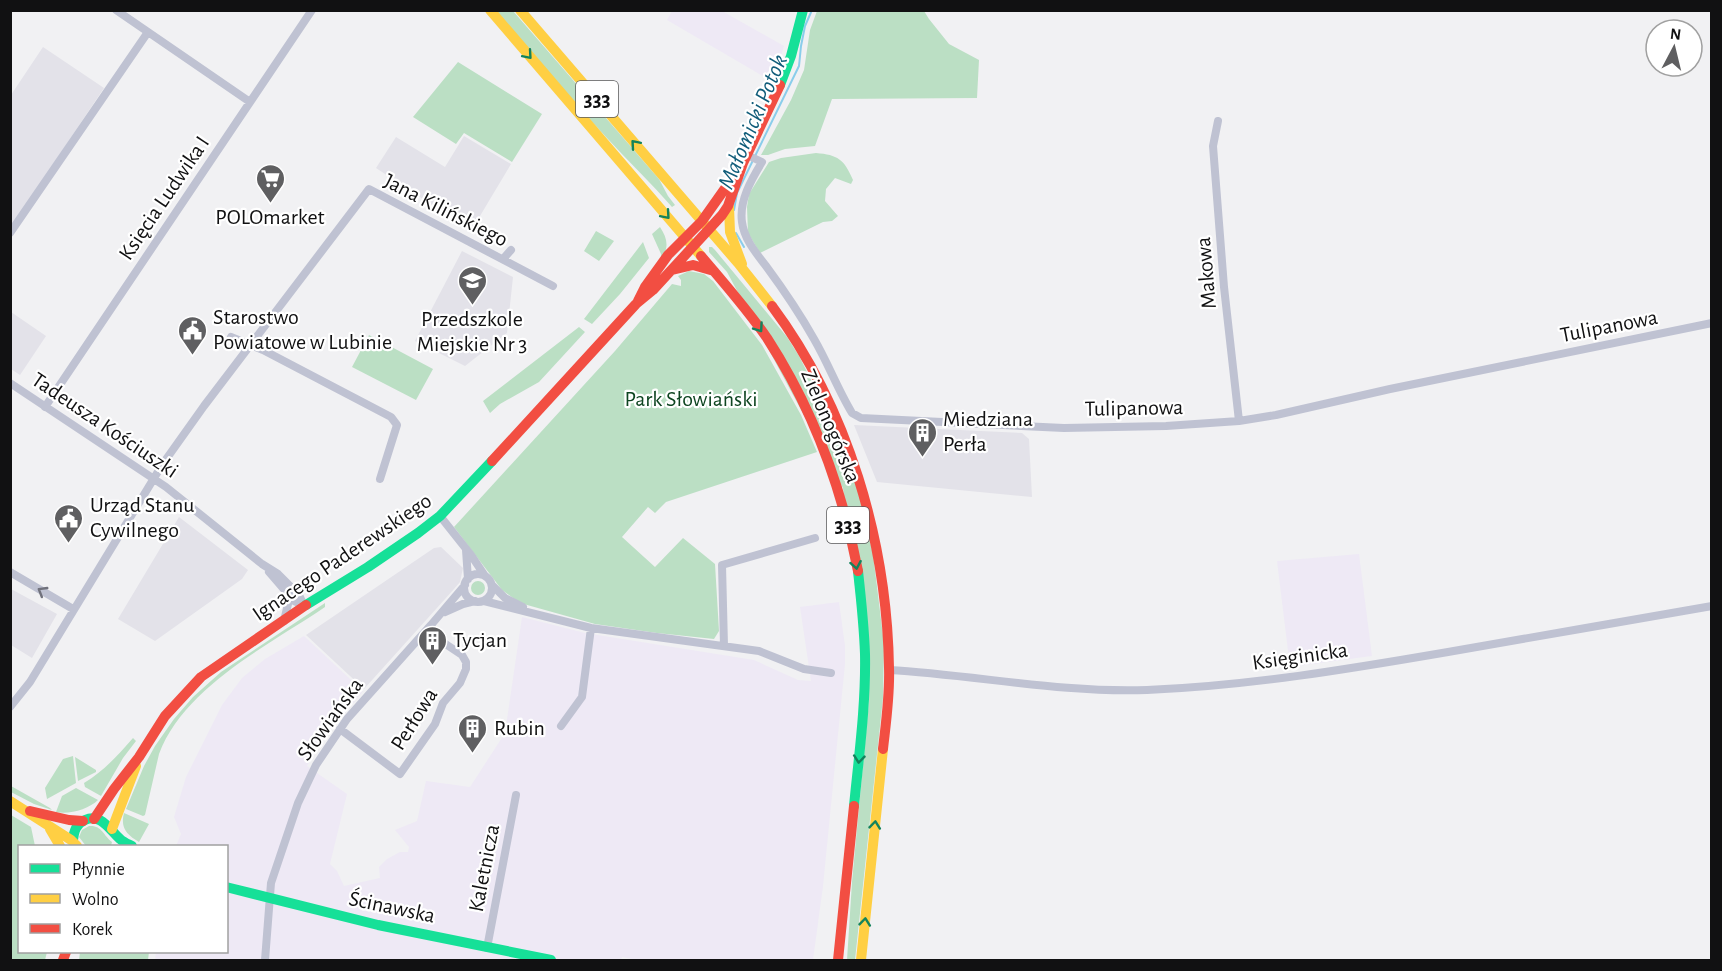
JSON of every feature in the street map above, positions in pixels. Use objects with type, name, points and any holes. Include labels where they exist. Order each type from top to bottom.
[{"type":"main road","name":"Zielonogórska","points":[[490,10],[745,309],[789,375],[806,408],[835,479],[848,523],[857,567],[865,638],[865,689],[838,960]]},
{"type":"main road","name":"Zielonogórska","points":[[520,10],[746,273],[786,326],[810,366],[836,418],[855,466],[872,525],[881,575],[888,630],[889,670],[888,703],[861,960]]},
{"type":"main road","points":[[636,304],[645,286],[685,237],[723,214],[729,205],[781,83],[803,10]]},
{"type":"main road","points":[[636,304],[651,292],[693,246],[750,159]]},
{"type":"main road","points":[[729,205],[730,232],[746,273]]},
{"type":"main road","points":[[672,270],[695,265],[714,271]]},
{"type":"main road","name":"Ignacego Paderewskiego","points":[[75,843],[73,833],[77,826],[88,820],[114,789],[139,757],[165,716],[201,677],[304,606],[368,567],[440,516],[503,451],[636,304]]},
{"type":"main road","name":"Ignacego Paderewskiego","points":[[116,838],[126,795],[139,757]]},
{"type":"main road","points":[[10,801],[75,843]]},
{"type":"main road","points":[[27,810],[69,820],[100,820],[116,838],[130,845]]},
{"type":"main road","points":[[48,827],[60,845]]},
{"type":"main road","name":"Ścinawska","points":[[228,888],[378,925],[551,960]]},
{"type":"street","points":[[116,10],[250,102]]},
{"type":"street","name":"Księcia Ludwika I","points":[[45,407],[312,10]]},
{"type":"street","points":[[10,233],[148,32]]},
{"type":"street","name":"Makowa","points":[[1218,121],[1213,146],[1224,287],[1239,421]]},
{"type":"street","name":"Tulipanowa","points":[[750,159],[762,162],[746,192],[742,211],[746,237],[792,303],[814,339],[847,406],[856,417],[1064,428],[1166,426],[1239,421],[1712,323]]},
{"type":"street","name":"Jana Kilińskiego","points":[[10,707],[30,682],[153,479],[182,436],[369,189],[553,286]]},
{"type":"street","points":[[503,259],[511,250]]},
{"type":"street","points":[[231,337],[262,350],[391,417],[397,425],[380,479]]},
{"type":"street","name":"Tadeusza Kościuszki","points":[[10,383],[190,506],[262,564],[278,574],[289,590],[299,596],[304,606]]},
{"type":"street","points":[[440,516],[492,585],[505,598],[539,614]]},
{"type":"street","points":[[724,646],[722,565],[815,538]]},
{"type":"street","points":[[466,549],[465,590],[468,597],[591,628],[759,651],[804,669],[831,673]]},
{"type":"street","points":[[10,572],[73,609]]},
{"type":"street","points":[[466,582],[478,574],[485,576]]},
{"type":"street","name":"Słowiańska","points":[[265,960],[271,883],[298,803],[315,765],[340,729],[441,614],[466,582]]},
{"type":"street","points":[[441,614],[463,604],[480,601],[491,594],[492,585]]},
{"type":"street","points":[[284,621],[289,590]]},
{"type":"street","name":"Tadeusza Kościuszki","points":[[289,590],[320,598]]},
{"type":"street","name":"Księginicka","points":[[889,670],[1090,690],[1193,687],[1337,670],[1712,606]]},
{"type":"street","points":[[561,726],[582,697],[591,628]]},
{"type":"street","name":"Perłowa","points":[[340,729],[400,774],[435,724],[443,703],[460,683],[466,669],[466,662],[462,655],[426,631]]},
{"type":"street","name":"Kaletnicza","points":[[487,948],[516,795]]},
{"type":"shaded area","points":[[672,11],[722,11],[784,46],[773,82],[667,20]]},
{"type":"shaded area","points":[[43,47],[104,88],[11,227],[11,95]]},
{"type":"shaded area","points":[[464,136],[511,164],[471,231],[376,168],[396,137],[445,167]]},
{"type":"shaded area","name":"Przedszkole Miejskie Nr 3","points":[[462,251],[513,277],[507,333],[465,366],[415,341]]},
{"type":"shaded area","points":[[11,312],[46,336],[20,375],[11,369]]},
{"type":"shaded area","points":[[854,425],[1022,433],[1029,439],[1032,497],[877,482]]},
{"type":"shaded area","points":[[179,517],[248,570],[242,579],[155,641],[118,619]]},
{"type":"shaded area","points":[[441,547],[463,568],[460,582],[364,689],[306,635],[434,548]]},
{"type":"shaded area","points":[[1359,554],[1372,656],[1290,667],[1277,561]]},
{"type":"shaded area","points":[[11,589],[57,614],[32,658],[11,645]]},
{"type":"shaded area","points":[[839,602],[845,646],[823,886],[813,960],[637,960],[622,957],[621,960],[155,960],[156,953],[228,953],[228,845],[176,845],[181,834],[174,817],[186,777],[222,705],[242,678],[265,659],[304,636],[363,691],[325,737],[307,766],[347,794],[330,864],[337,871],[344,886],[380,878],[379,867],[387,859],[400,852],[408,852],[409,847],[395,830],[417,821],[426,781],[470,787],[505,733],[522,617],[585,633],[754,660],[798,680],[811,681],[800,607]]},
{"type":"green space","points":[[493,11],[513,11],[659,179],[675,205],[672,207],[614,146]]},
{"type":"green space","points":[[817,11],[924,11],[949,44],[979,60],[977,98],[832,99],[815,146],[785,149],[761,155],[791,100],[804,70],[810,30]]},
{"type":"green space","points":[[458,62],[542,114],[512,162],[464,133],[456,144],[413,117]]},
{"type":"green space","points":[[816,153],[839,159],[847,167],[853,180],[851,184],[835,178],[826,189],[825,201],[838,216],[832,221],[823,222],[760,253],[748,233],[749,194],[769,162]]},
{"type":"green space","points":[[660,227],[666,244],[661,260],[661,254],[652,234]]},
{"type":"green space","points":[[596,231],[614,241],[599,261],[584,251]]},
{"type":"green space","points":[[643,242],[649,258],[592,324],[584,319]]},
{"type":"green space","points":[[709,247],[715,250],[787,337],[799,356],[836,429],[858,490],[873,554],[884,644],[883,698],[855,960],[847,960],[869,701],[843,488],[727,272],[709,252]]},
{"type":"green space","name":"Park Słowiański","points":[[689,271],[704,274],[713,281],[762,345],[801,415],[817,452],[666,502],[655,513],[648,507],[622,537],[655,567],[683,538],[715,564],[719,631],[714,639],[595,624],[520,603],[502,590],[454,527],[615,351],[672,284],[681,286],[678,276]]},
{"type":"green space","points":[[579,327],[585,332],[539,382],[500,404],[490,413],[483,401]]},
{"type":"green space","points":[[369,335],[433,369],[416,400],[352,367]]},
{"type":"green space","points":[[478,581],[483,583],[485,588],[483,593],[478,595],[473,593],[471,588],[473,583]]},
{"type":"green space","points":[[325,603],[325,607],[230,670],[188,708],[171,730],[159,754],[145,815],[126,809],[155,746],[193,697],[221,672]]},
{"type":"green space","points":[[133,738],[136,741],[123,758],[101,796],[85,787],[84,783],[116,757]]},
{"type":"green space","points":[[73,756],[76,783],[47,799],[45,788],[63,759]]},
{"type":"green space","points":[[75,757],[96,770],[96,772],[78,781]]},
{"type":"green space","points":[[11,786],[50,808],[52,810],[11,792]]},
{"type":"green space","points":[[76,788],[98,800],[78,810],[67,813],[56,812],[62,796]]},
{"type":"green space","points":[[124,813],[149,824],[139,842],[126,831],[123,823]]},
{"type":"green space","points":[[11,815],[31,827],[35,845],[18,845],[18,953],[47,953],[45,960],[11,960]]},
{"type":"green space","points":[[89,826],[97,827],[112,842],[111,845],[85,845],[79,837],[82,830]]},
{"type":"green space","points":[[80,953],[149,953],[148,960],[79,960]]},
{"type":"waterway","name":"Małomicki Potok","points":[[734,210],[737,193],[799,66],[805,26],[812,10]]},
{"type":"waterway","name":"Małomicki Potok","points":[[736,233],[744,247]]},
{"type":"traffic: fast","points":[[780,85],[791,56],[803,10]]},
{"type":"traffic: fast","points":[[306,605],[368,567],[440,516],[492,461]]},
{"type":"traffic: fast","points":[[854,806],[865,673],[858,571]]},
{"type":"traffic: fast","points":[[73,840],[79,824],[91,818],[100,820],[121,840],[130,845]]},
{"type":"traffic: fast","points":[[228,888],[378,925],[551,960]]},
{"type":"traffic: slow","points":[[490,10],[701,256]]},
{"type":"traffic: slow","points":[[520,10],[738,263],[772,306]]},
{"type":"traffic: slow","points":[[729,207],[730,232],[742,264]]},
{"type":"traffic: slow","points":[[861,960],[883,749]]},
{"type":"traffic: slow","points":[[112,829],[136,766]]},
{"type":"traffic: slow","points":[[10,801],[76,845]]},
{"type":"traffic: slow","points":[[50,829],[59,845]]},
{"type":"traffic: jam","points":[[492,461],[636,304],[653,290],[722,215],[728,206],[743,163],[780,85]]},
{"type":"traffic: jam","points":[[638,301],[668,255],[702,221],[736,173]]},
{"type":"traffic: jam","points":[[701,256],[767,338],[812,421],[844,510],[858,571]]},
{"type":"traffic: jam","points":[[672,270],[693,265],[714,271]]},
{"type":"traffic: jam","points":[[772,306],[799,346],[842,432],[871,525],[881,572],[887,620],[889,688],[883,749]]},
{"type":"traffic: jam","points":[[94,819],[139,757],[165,716],[201,677],[306,605]]},
{"type":"traffic: jam","points":[[838,960],[854,806]]},
{"type":"traffic: jam","points":[[30,811],[83,821]]},
{"type":"traffic: jam","points":[[63,960],[66,953]]},
{"type":"place","name":"POLOmarket","points":[[270,204]]},
{"type":"place","name":"Przedszkole Miejskie Nr 3","points":[[472,306]]},
{"type":"place","name":"Starostwo Powiatowe w Lubinie","points":[[192,356]]},
{"type":"place","name":"Miedziana Perła","points":[[922,458]]},
{"type":"place","name":"Urząd Stanu Cywilnego","points":[[69,544]]},
{"type":"place","name":"Tycjan","points":[[432,666]]},
{"type":"place","name":"Rubin","points":[[473,754]]}]
